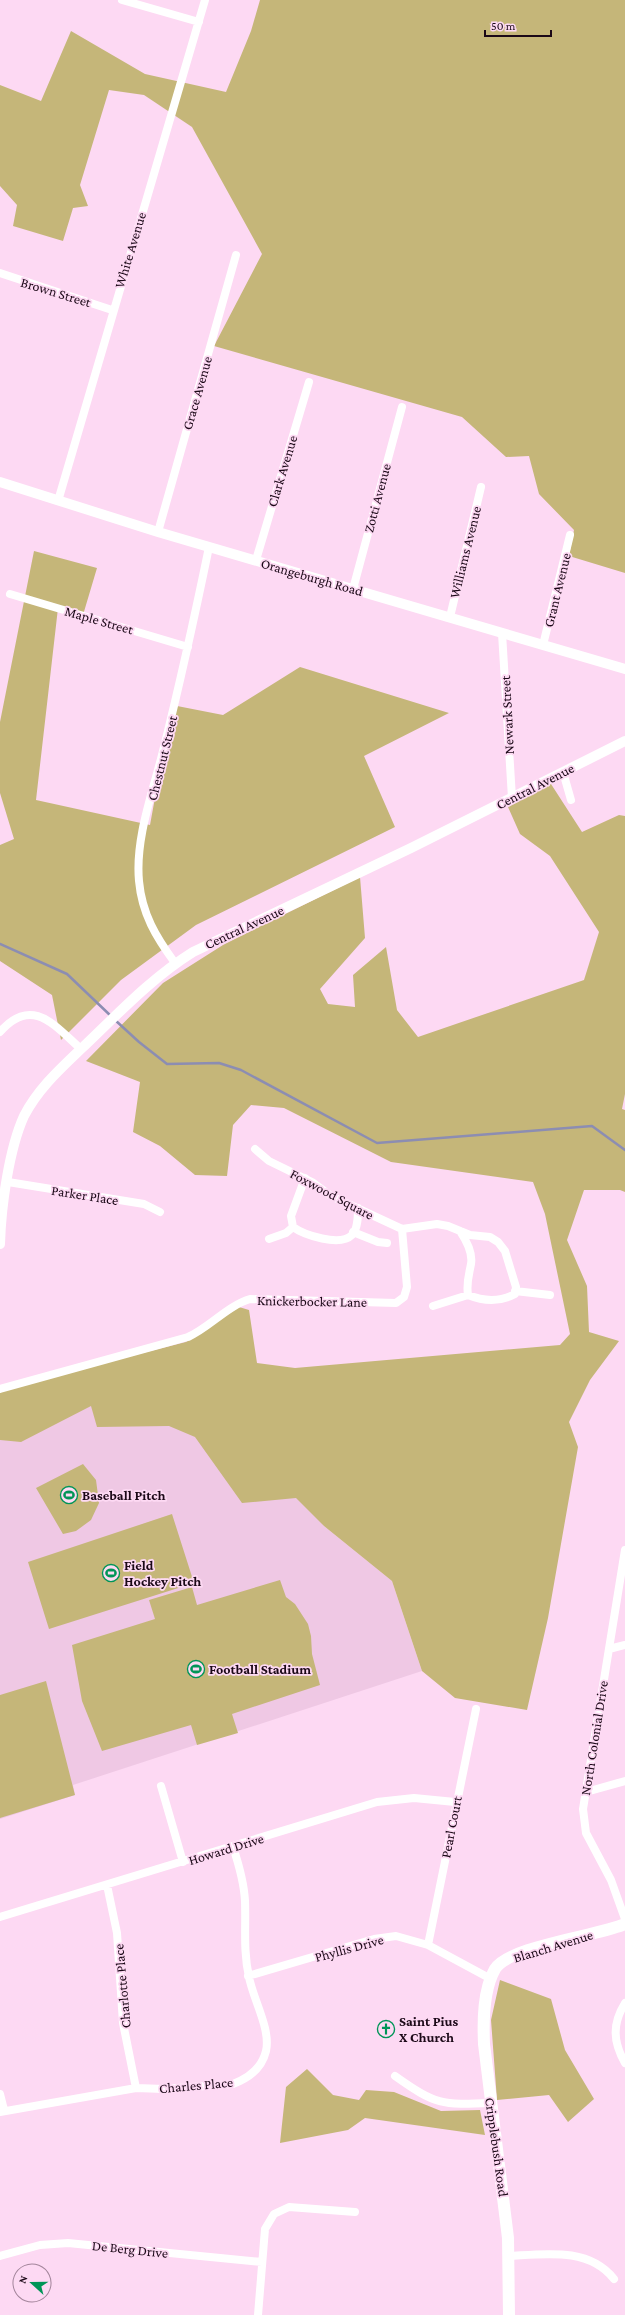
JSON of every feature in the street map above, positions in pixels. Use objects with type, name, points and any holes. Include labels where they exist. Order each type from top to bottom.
[{"type":"main road","name":"Blanch Avenue","points":[[490,1979],[496,1967],[513,1956],[624,1926]]},
{"type":"main road","name":"Cripplebush Road","points":[[490,1979],[483,2028],[501,2178],[508,2256],[509,2315]]},
{"type":"street","points":[[122,0],[199,22]]},
{"type":"street","name":"White Avenue","points":[[58,501],[112,310],[205,0]]},
{"type":"street","name":"Grace Avenue","points":[[158,532],[236,255]]},
{"type":"street","name":"Brown Street","points":[[0,273],[112,310]]},
{"type":"street","name":"Clark Avenue","points":[[256,560],[309,382]]},
{"type":"street","name":"Zotti Avenue","points":[[353,589],[402,407]]},
{"type":"street","name":"Orangeburgh Road","points":[[0,482],[158,532],[625,669]]},
{"type":"street","name":"Williams Avenue","points":[[450,617],[481,487]]},
{"type":"street","name":"Grant Avenue","points":[[543,645],[570,535]]},
{"type":"street","name":"Chestnut Street","points":[[175,963],[158,939],[145,913],[139,868],[144,831],[188,647],[209,547]]},
{"type":"street","name":"Maple Street","points":[[10,594],[188,647]]},
{"type":"street","name":"Newark Street","points":[[502,633],[512,798]]},
{"type":"street","name":"Central Avenue","points":[[0,1244],[0,1232],[11,1157],[25,1116],[48,1080],[81,1049],[116,1012],[175,963],[193,952],[512,798],[625,741]]},
{"type":"street","points":[[563,772],[571,800]]},
{"type":"street","points":[[0,1032],[16,1019],[30,1014],[47,1018],[81,1049]]},
{"type":"street","name":"Foxwood Square","points":[[255,1149],[269,1161],[305,1178],[331,1196],[402,1229]]},
{"type":"street","points":[[305,1178],[291,1216],[293,1227],[302,1234],[329,1239],[345,1238],[353,1232],[358,1217],[358,1208]]},
{"type":"street","name":"Parker Place","points":[[8,1182],[144,1204],[160,1212]]},
{"type":"street","points":[[402,1229],[437,1224],[470,1235],[490,1237],[498,1242],[505,1251],[516,1291]]},
{"type":"street","points":[[269,1239],[286,1233],[293,1227]]},
{"type":"street","name":"Knickerbocker Lane","points":[[0,1389],[188,1337],[198,1332],[240,1302],[250,1299],[396,1303],[404,1297],[407,1288],[402,1229]]},
{"type":"street","points":[[460,1231],[465,1239],[471,1262],[466,1284],[468,1294]]},
{"type":"street","points":[[353,1232],[378,1242],[386,1243]]},
{"type":"street","points":[[433,1306],[468,1294],[478,1299],[505,1299],[515,1294],[516,1291]]},
{"type":"street","points":[[516,1291],[550,1295]]},
{"type":"street","name":"North Colonial Drive","points":[[624,1926],[611,1880],[586,1833],[583,1809],[625,1550]]},
{"type":"street","points":[[608,1649],[625,1645]]},
{"type":"street","name":"Pearl Court","points":[[428,1945],[455,1802],[476,1709]]},
{"type":"street","points":[[586,1792],[625,1781]]},
{"type":"street","points":[[161,1786],[183,1862]]},
{"type":"street","name":"Howard Drive","points":[[0,1917],[377,1802],[414,1798],[455,1802]]},
{"type":"street","name":"Charles Place","points":[[2,2111],[136,2088],[164,2089],[233,2084],[242,2081],[254,2072],[263,2060],[267,2042],[266,2032],[248,1976],[245,1954],[244,1883],[233,1847]]},
{"type":"street","name":"Charlotte Place","points":[[107,1885],[117,1933],[123,2023],[136,2088]]},
{"type":"street","name":"Phyllis Drive","points":[[248,1976],[374,1939],[396,1936],[428,1945],[490,1979]]},
{"type":"street","points":[[625,2003],[619,2012],[615,2032],[618,2052],[625,2063]]},
{"type":"street","points":[[396,2076],[422,2095],[434,2101],[453,2105],[491,2103]]},
{"type":"street","points":[[0,2094],[2,2111]]},
{"type":"street","points":[[258,2315],[265,2229],[268,2221],[280,2210],[297,2207],[355,2212]]},
{"type":"street","name":"De Berg Drive","points":[[0,2256],[40,2244],[68,2243],[262,2262]]},
{"type":"street","points":[[508,2256],[552,2255],[590,2259],[605,2268],[614,2279]]},
{"type":"shaded area","points":[[260,0],[625,0],[625,573],[569,556],[574,530],[539,494],[529,456],[506,457],[462,417],[214,346],[262,254],[192,127],[144,95],[109,90],[80,185],[88,206],[73,208],[63,241],[13,226],[17,205],[0,186],[0,85],[41,101],[71,31],[145,74],[226,92],[251,31]]},
{"type":"shaded area","points":[[34,551],[97,568],[83,615],[58,608],[36,800],[150,825],[172,705],[223,715],[300,667],[449,713],[364,756],[395,827],[196,925],[121,980],[61,1040],[52,995],[0,961],[0,845],[14,839],[0,793],[0,722]]},
{"type":"shaded area","points":[[551,784],[582,832],[619,815],[625,816],[625,1094],[622,1109],[625,1110],[625,1192],[620,1190],[584,1190],[567,1240],[587,1286],[589,1332],[619,1341],[590,1380],[569,1422],[578,1447],[548,1618],[527,1710],[455,1698],[422,1671],[392,1581],[324,1526],[296,1498],[242,1503],[195,1437],[169,1426],[97,1427],[91,1406],[21,1442],[0,1440],[0,1389],[186,1342],[239,1307],[249,1310],[257,1363],[295,1368],[560,1345],[570,1334],[545,1214],[533,1182],[391,1162],[284,1108],[251,1105],[233,1125],[227,1176],[195,1175],[160,1146],[133,1132],[140,1082],[86,1061],[163,983],[223,945],[360,877],[365,938],[320,989],[328,1004],[355,1007],[353,975],[386,947],[397,1010],[418,1037],[584,980],[599,932],[550,856],[520,834],[508,807]]},
{"type":"shaded area","points":[[188,1337],[324,1526],[392,1581],[422,1671],[73,1785],[75,1795],[0,1819],[0,1389]]},
{"type":"shaded area","name":"Baseball Pitch","points":[[83,1464],[96,1480],[99,1503],[91,1520],[76,1531],[63,1534],[36,1488]]},
{"type":"shaded area","name":"Field Hockey Pitch","points":[[172,1514],[194,1583],[49,1629],[28,1562]]},
{"type":"shaded area","name":"Football Stadium","points":[[280,1580],[286,1597],[295,1604],[308,1624],[311,1636],[312,1654],[320,1685],[232,1714],[238,1733],[197,1745],[191,1725],[102,1751],[82,1701],[72,1645],[155,1619],[149,1600],[192,1587],[197,1605]]},
{"type":"shaded area","points":[[46,1681],[75,1795],[0,1818],[0,1695]]},
{"type":"shaded area","points":[[500,1980],[551,1999],[565,2050],[594,2099],[568,2122],[549,2095],[497,2100],[491,2020]]},
{"type":"shaded area","points":[[307,2069],[333,2095],[359,2100],[366,2090],[394,2092],[441,2111],[480,2110],[485,2135],[365,2118],[348,2130],[280,2143],[286,2087]]},
{"type":"waterway","points":[[0,944],[67,974],[112,1017]]},
{"type":"waterway","points":[[115,1020],[139,1042],[167,1064],[219,1063],[241,1070],[377,1143],[592,1126],[625,1150]]},
{"type":"place","name":"Baseball Pitch","points":[[69,1495]]},
{"type":"place","name":"Field Hockey Pitch","points":[[111,1573]]},
{"type":"place","name":"Football Stadium","points":[[196,1669]]},
{"type":"place","name":"Saint Pius X Church","points":[[386,2029]]}]
